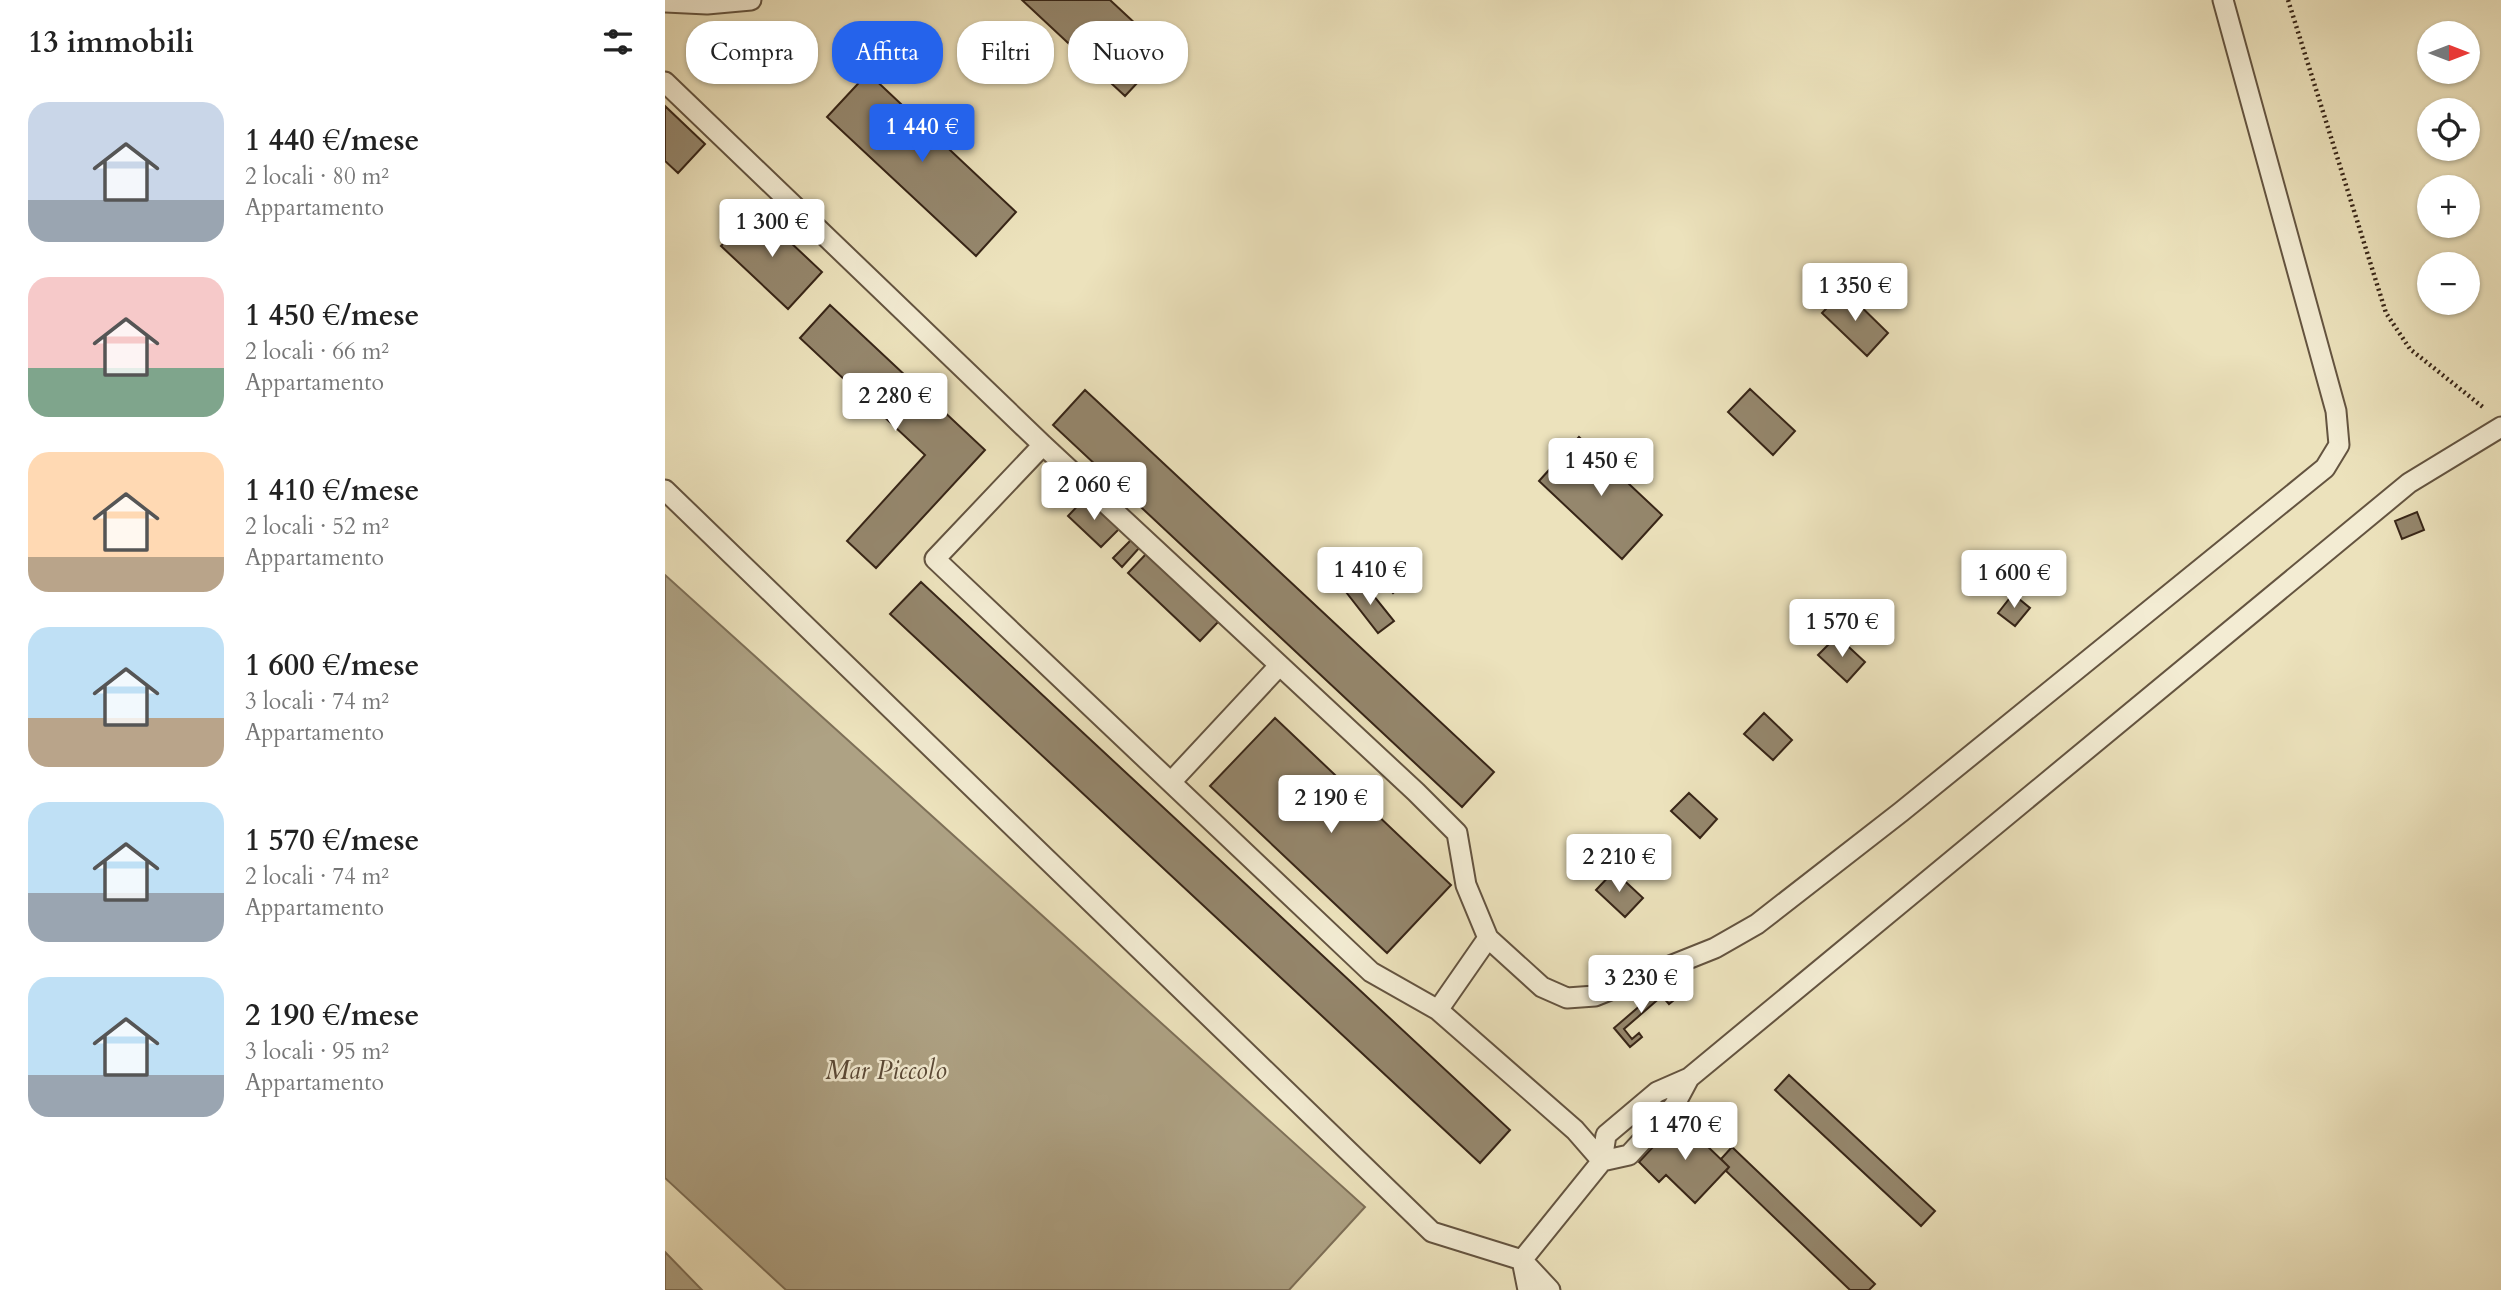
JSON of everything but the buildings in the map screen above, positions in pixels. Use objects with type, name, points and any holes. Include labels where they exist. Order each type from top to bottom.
[{"type":"lane","points":[[665,2],[707,4],[751,0]]},
{"type":"lane","points":[[665,82],[1043,445],[1457,833],[1466,884],[1488,938],[1542,987],[1567,998],[1595,996],[1715,948],[1757,923],[1901,812],[2325,468],[2339,445],[2336,411],[2223,0]]},
{"type":"lane","points":[[1522,1260],[1602,1161],[1606,1135],[1657,1092],[1689,1078],[2409,484],[2496,421]]},
{"type":"lane","points":[[1043,445],[935,559],[1371,972],[1438,1010],[1575,1130],[1602,1161]]},
{"type":"lane","points":[[665,490],[1432,1232],[1522,1260],[1550,1290]]},
{"type":"lane","points":[[1171,782],[1279,666]]},
{"type":"lane","points":[[1438,1010],[1488,938]]},
{"type":"lane","points":[[1602,1161],[1629,1155],[1674,1105],[1689,1078]]},
{"type":"lane","points":[[1522,1260],[1528,1290]]},
{"type":"path","points":[[2288,0],[2386,313],[2410,349],[2496,421]]},
{"type":"water","name":"Mar Piccolo","points":[[665,575],[1365,1207],[1289,1290],[786,1290],[665,1178]]},
{"type":"water","points":[[665,1252],[702,1290],[665,1290]]}]
